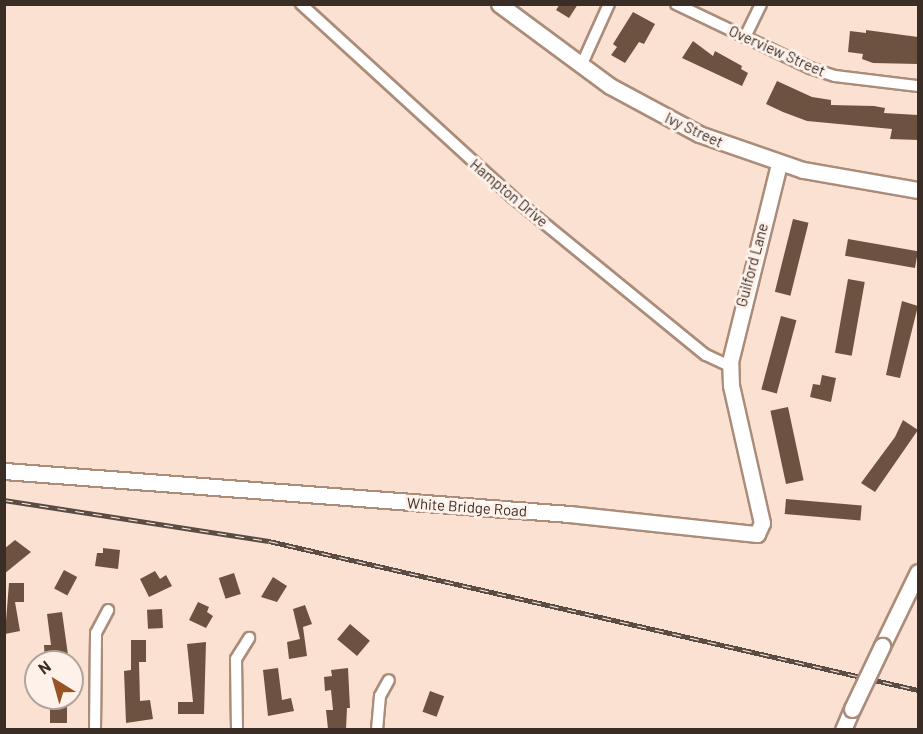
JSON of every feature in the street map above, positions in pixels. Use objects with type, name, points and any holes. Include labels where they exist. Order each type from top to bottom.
[{"type":"street","name":"Hampton Drive","points":[[301,4],[512,197],[706,355],[730,366]]},
{"type":"street","name":"Ivy Street","points":[[499,4],[581,66],[676,123],[779,164],[864,183],[918,190]]},
{"type":"street","points":[[581,66],[609,4]]},
{"type":"street","name":"Overview Street","points":[[676,4],[836,76],[918,86]]},
{"type":"street","points":[[745,37],[760,4]]},
{"type":"street","name":"Guilford Lane","points":[[730,366],[737,323],[779,164]]},
{"type":"street","name":"White Bridge Road","points":[[4,471],[580,515],[752,535],[759,532],[762,523],[730,366]]},
{"type":"street","points":[[843,729],[918,573]]},
{"type":"street","points":[[95,729],[96,633],[108,610]]},
{"type":"street","points":[[237,729],[236,659],[249,638]]},
{"type":"street","points":[[377,729],[380,696],[389,680]]},
{"type":"building","points":[[560,4],[578,4],[569,18],[556,10]]},
{"type":"building","points":[[633,12],[655,24],[644,44],[639,42],[625,63],[611,55],[617,47],[613,44]]},
{"type":"building","points":[[866,30],[918,37],[918,64],[873,63],[862,59],[863,54],[848,52],[850,31],[866,33]]},
{"type":"building","points":[[693,41],[713,56],[715,51],[742,66],[741,69],[748,73],[742,86],[682,58]]},
{"type":"building","points":[[777,81],[812,97],[831,100],[831,105],[874,106],[885,108],[884,113],[918,115],[918,140],[890,139],[892,129],[807,121],[783,112],[766,104]]},
{"type":"building","points":[[793,219],[809,223],[790,296],[775,292]]},
{"type":"building","points":[[848,239],[918,251],[915,268],[845,256]]},
{"type":"building","points":[[848,279],[865,282],[852,356],[835,353]]},
{"type":"building","points":[[902,301],[918,306],[900,378],[886,375]]},
{"type":"building","points":[[781,316],[796,320],[777,394],[761,389]]},
{"type":"building","points":[[822,375],[836,378],[831,402],[810,397],[813,384],[820,385]]},
{"type":"building","points":[[788,407],[804,480],[786,484],[770,411]]},
{"type":"building","points":[[903,420],[918,430],[875,492],[861,483],[895,437]]},
{"type":"building","points":[[786,499],[862,506],[860,521],[785,514]]},
{"type":"building","points":[[15,540],[31,552],[4,574],[4,549]]},
{"type":"building","points":[[103,548],[120,550],[118,569],[95,566],[97,553],[103,553]]},
{"type":"building","points":[[64,570],[77,577],[67,596],[54,589]]},
{"type":"building","points":[[155,571],[160,579],[166,575],[172,586],[149,597],[140,579]]},
{"type":"building","points":[[234,573],[241,594],[226,599],[219,578]]},
{"type":"building","points":[[273,577],[287,586],[277,602],[261,597]]},
{"type":"building","points":[[9,583],[24,583],[24,602],[15,602],[20,631],[5,634]]},
{"type":"building","points":[[198,602],[209,607],[207,612],[213,616],[206,628],[189,620]]},
{"type":"building","points":[[305,605],[312,624],[303,627],[307,656],[289,659],[287,642],[300,639],[293,609]]},
{"type":"building","points":[[162,609],[163,628],[148,629],[147,610]]},
{"type":"building","points":[[62,612],[67,650],[44,650],[44,645],[51,645],[47,614]]},
{"type":"building","points":[[350,624],[370,641],[357,656],[337,639]]},
{"type":"building","points":[[131,640],[146,640],[146,662],[139,662],[140,701],[150,700],[153,719],[126,723],[124,671],[131,670]]},
{"type":"building","points":[[206,642],[204,714],[178,714],[178,702],[193,702],[187,644]]},
{"type":"building","points":[[278,668],[282,700],[291,698],[294,711],[268,716],[263,670]]},
{"type":"building","points":[[348,668],[350,708],[347,708],[346,729],[328,729],[326,710],[333,710],[331,690],[325,691],[324,677],[332,676],[331,670]]},
{"type":"building","points":[[430,691],[444,696],[437,717],[422,712]]},
{"type":"building","points":[[50,710],[67,710],[67,723],[50,723]]},
{"type":"railway","points":[[4,500],[269,541],[918,690]]}]
